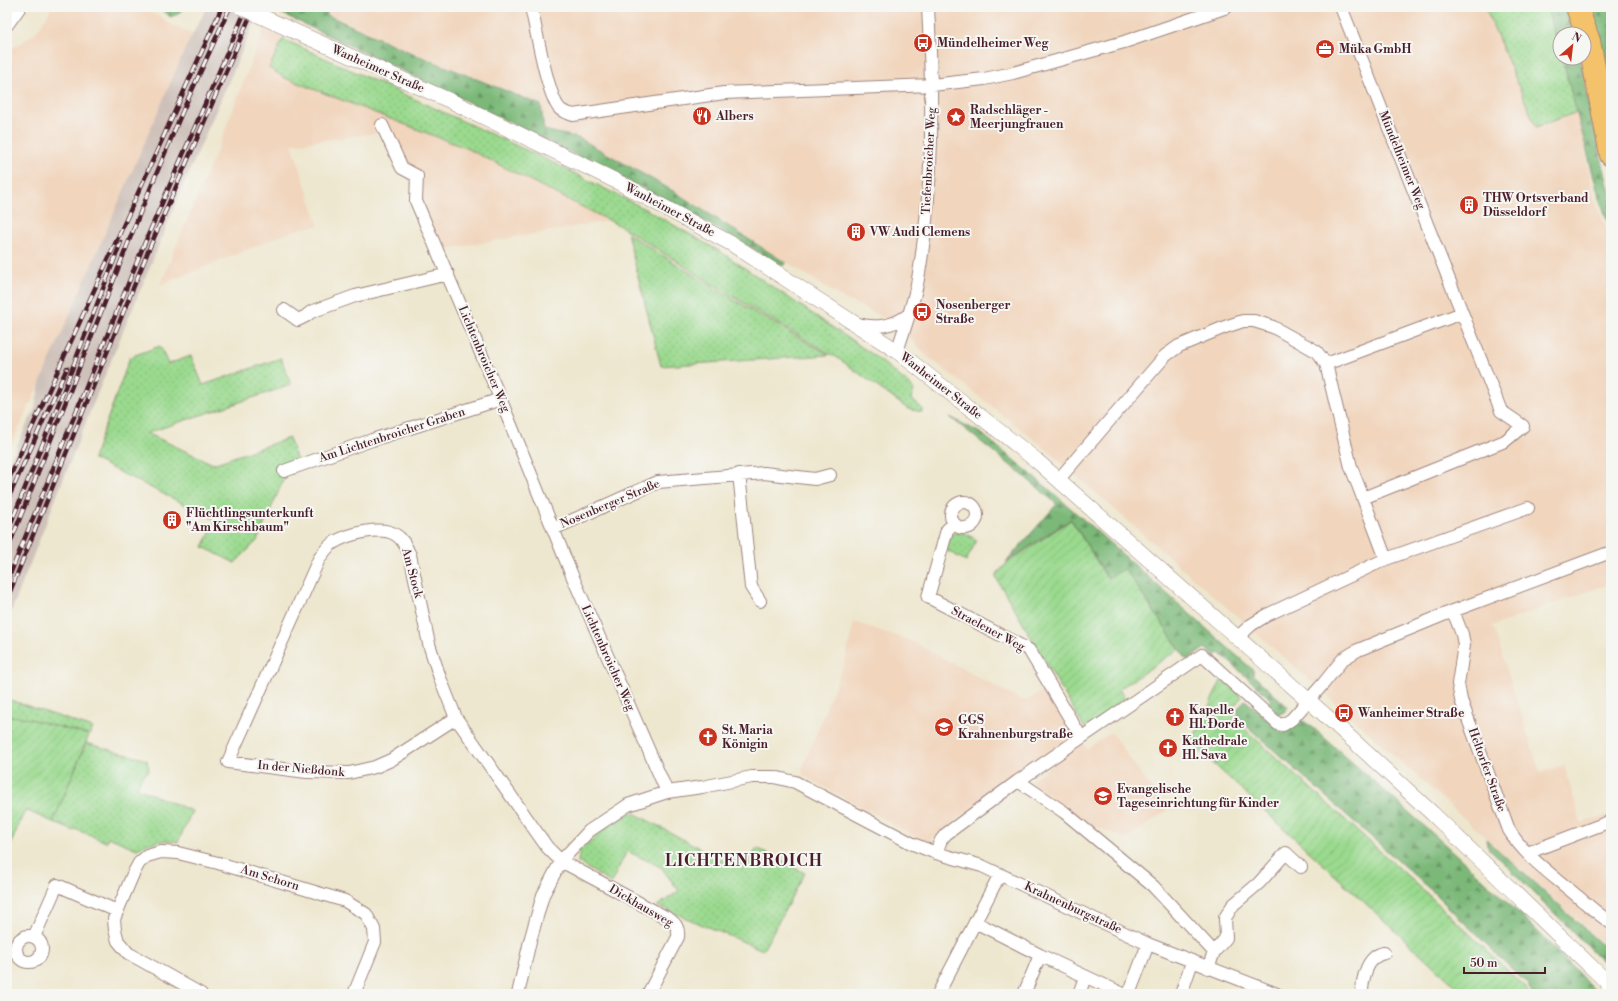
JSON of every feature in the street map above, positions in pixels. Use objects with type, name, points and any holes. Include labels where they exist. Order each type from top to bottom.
[{"type":"highway","points":[[1576,7],[1589,41],[1611,155]]},
{"type":"street","points":[[7,25],[20,7]]},
{"type":"street","name":"Wanheimer Straße","points":[[241,7],[453,102],[616,181],[732,244],[897,351],[1059,479],[1308,700],[1433,814],[1611,986]]},
{"type":"street","points":[[531,7],[554,102],[560,110],[573,115],[744,91],[932,85],[984,79],[1013,73],[1124,42],[1227,7]]},
{"type":"street","name":"Tiefenbroicher Weg","points":[[897,351],[918,279],[925,227],[931,156],[932,85],[928,7]]},
{"type":"street","name":"Mündelheimer Weg","points":[[1341,7],[1501,411],[1522,426],[1505,441],[1363,498]]},
{"type":"street","name":"Lichtenbroicher Weg","points":[[382,125],[402,168],[416,176],[416,201],[500,398],[571,573],[666,792]]},
{"type":"street","points":[[284,310],[298,320],[311,312],[355,296],[448,274]]},
{"type":"street","points":[[1326,364],[1462,313]]},
{"type":"street","points":[[854,323],[864,326],[882,326],[898,321],[909,314]]},
{"type":"street","points":[[1059,479],[1165,356],[1179,346],[1225,327],[1243,321],[1254,321],[1274,327],[1316,351],[1326,364],[1351,467],[1386,559]]},
{"type":"street","name":"Am Lichtenbroicher Graben","points":[[284,471],[372,440],[492,402],[500,398]]},
{"type":"street","name":"Nosenberger Straße","points":[[553,529],[658,482],[764,473],[816,480],[830,474]]},
{"type":"street","points":[[739,474],[751,587],[760,601]]},
{"type":"street","points":[[1237,638],[1251,625],[1269,614],[1386,559],[1528,508]]},
{"type":"street","name":"Straelener Weg","points":[[954,523],[947,530],[928,597],[1029,650],[1081,738]]},
{"type":"street","name":"Am Stock","points":[[228,762],[319,559],[326,549],[333,543],[343,538],[374,530],[387,531],[396,535],[405,544],[410,555],[429,644],[440,678],[456,718],[546,847],[561,861]]},
{"type":"street","points":[[936,853],[941,840],[946,834],[1018,781],[1202,655],[1278,724],[1284,725],[1292,719],[1343,659],[1358,650],[1453,611],[1611,552]]},
{"type":"street","name":"Heltorfer Straße","points":[[1453,611],[1462,634],[1464,645],[1458,684],[1461,700],[1509,830],[1517,844],[1611,923]]},
{"type":"street","name":"In der Nießdonk","points":[[228,762],[307,772],[349,773],[375,767],[392,760],[456,718]]},
{"type":"street","name":"Krahnenburgstraße","points":[[666,792],[702,788],[752,778],[774,777],[795,782],[913,844],[936,853],[982,866],[1148,944],[1277,994]]},
{"type":"street","points":[[1018,781],[1064,812],[1153,886],[1214,952]]},
{"type":"street","points":[[518,994],[538,910],[543,895],[561,861],[589,831],[608,817],[628,805],[666,792]]},
{"type":"street","points":[[1527,853],[1611,821]]},
{"type":"street","name":"Am Schorn","points":[[201,994],[128,953],[118,941],[114,919],[140,863],[147,856],[161,852],[178,853],[218,863],[349,903],[366,914],[374,930],[375,942],[354,994]]},
{"type":"street","points":[[1208,968],[1214,952],[1226,938],[1225,918],[1233,905],[1259,883],[1286,853],[1301,867]]},
{"type":"street","name":"Dickhausweg","points":[[561,861],[675,924],[678,928],[678,937],[648,994]]},
{"type":"street","points":[[938,994],[1000,874]]},
{"type":"street","points":[[34,937],[57,885],[117,911]]},
{"type":"street","points":[[975,922],[1040,956],[1123,994]]},
{"type":"street","points":[[1129,994],[1148,944]]},
{"type":"street","points":[[1362,994],[1367,968],[1372,958],[1377,954],[1384,953]]},
{"type":"street","points":[[1024,994],[1040,956]]},
{"type":"street","points":[[1181,994],[1192,962]]},
{"type":"street","points":[[1079,994],[1085,977]]},
{"type":"shaded area","points":[[52,7],[139,7],[192,34],[40,383],[7,453],[7,52],[34,34]]},
{"type":"shaded area","points":[[207,7],[261,7],[184,184],[91,409],[7,622],[7,467],[35,408],[40,383],[186,47]]},
{"type":"shaded area","points":[[328,7],[1547,7],[1552,26],[1552,66],[1564,66],[1577,112],[1595,201],[1611,240],[1611,583],[1493,626],[1540,773],[1564,765],[1581,823],[1611,813],[1611,950],[1304,675],[1040,444],[927,356],[895,323],[841,297],[676,191],[579,137],[546,129],[542,104],[413,52],[328,14]]},
{"type":"shaded area","points":[[264,29],[283,38],[269,68],[468,149],[606,219],[603,222],[441,250],[389,136],[379,133],[292,144],[319,226],[301,228],[160,285],[215,156]]},
{"type":"shaded area","name":"GGS Krahnenburgstraße","points":[[854,622],[911,641],[1021,700],[1027,700],[1045,690],[1072,731],[1071,738],[928,841],[922,840],[804,776],[802,769],[845,661]]},
{"type":"shaded area","name":"Evangelische Tageseinrichtung für Kinder","points":[[1111,732],[1167,810],[1126,839],[1084,822],[1030,781],[1083,743],[1087,749]]},
{"type":"green space","points":[[155,7],[184,7],[178,14],[170,17],[165,12]]},
{"type":"green space","points":[[268,7],[327,7],[327,15],[412,53],[541,105],[544,130],[579,138],[675,192],[786,263],[783,266],[667,200],[456,96]]},
{"type":"green space","points":[[1485,7],[1547,7],[1552,26],[1552,66],[1564,66],[1577,112],[1536,127]]},
{"type":"green space","points":[[1547,7],[1565,7],[1571,26],[1552,26]]},
{"type":"green space","points":[[1582,7],[1611,7],[1611,120],[1592,46],[1592,26],[1587,26]]},
{"type":"green space","points":[[283,39],[550,161],[649,211],[721,252],[872,354],[909,384],[914,390],[911,399],[922,408],[922,412],[908,409],[842,361],[730,295],[622,227],[468,149],[285,78],[269,68]]},
{"type":"green space","points":[[1564,66],[1582,66],[1593,124],[1611,197],[1611,230],[1600,200]]},
{"type":"green space","points":[[627,233],[729,297],[829,355],[661,366]]},
{"type":"green space","points":[[160,346],[168,364],[191,356],[203,385],[281,358],[291,385],[147,433],[213,464],[289,438],[298,464],[286,474],[257,541],[235,563],[203,547],[216,520],[93,459],[130,357]]},
{"type":"green space","points":[[950,417],[982,434],[1050,490],[1253,670],[1253,675],[1288,707],[1285,711],[1283,713],[1278,713],[1273,710],[1268,705],[1272,700],[1220,653],[1214,656],[1205,648],[1187,660],[1125,569],[1108,578],[1071,519],[1006,562],[1057,504]]},
{"type":"green space","points":[[1071,520],[1107,578],[1125,569],[1179,649],[1119,689],[1126,701],[1085,729],[995,576],[1007,563]]},
{"type":"green space","points":[[954,533],[964,533],[977,540],[966,561],[946,550],[951,535]]},
{"type":"green space","points":[[1222,679],[1242,697],[1233,707],[1236,721],[1430,896],[1526,988],[1528,994],[1464,994],[1191,743]]},
{"type":"green space","points":[[7,699],[93,728],[89,735],[22,717],[7,717]]},
{"type":"green space","points":[[1245,700],[1284,734],[1298,718],[1311,726],[1458,856],[1529,923],[1598,994],[1532,994],[1528,985],[1433,892],[1240,720],[1237,710]]},
{"type":"green space","points":[[7,716],[22,717],[89,735],[53,822],[25,810],[7,853]]},
{"type":"green space","points":[[86,743],[147,760],[149,771],[142,776],[137,788],[192,811],[178,842],[157,842],[137,849],[108,837],[106,842],[75,829],[74,831],[53,822]]},
{"type":"green space","points":[[632,812],[722,860],[748,863],[757,848],[805,873],[763,950],[657,906],[679,891],[661,867],[627,851],[611,883],[578,862],[580,850],[604,829]]},
{"type":"green space","points":[[1486,839],[1611,953],[1611,970],[1487,846]]},
{"type":"railway","points":[[7,483],[222,7]]},
{"type":"railway","points":[[7,551],[140,213],[183,110],[230,7]]},
{"type":"railway","points":[[7,582],[143,247],[247,7]]},
{"type":"railway","points":[[7,599],[149,249],[254,7]]},
{"type":"railway","points":[[7,533],[121,242]]},
{"type":"railway","points":[[7,501],[67,368]]},
{"type":"place","name":"Mündelheimer Weg","points":[[923,43]]},
{"type":"place","name":"Müka GmbH","points":[[1325,49]]},
{"type":"place","name":"Albers","points":[[702,116]]},
{"type":"place","name":"Radschläger - Meerjungfrauen","points":[[956,117]]},
{"type":"place","name":"THW Ortsverband Düsseldorf","points":[[1469,205]]},
{"type":"place","name":"VW Audi Clemens","points":[[856,232]]},
{"type":"place","name":"Nosenberger Straße","points":[[922,312]]},
{"type":"place","name":"Flüchtlingsunterkunft \"Am Kirschbaum\"","points":[[172,520]]},
{"type":"place","name":"Wanheimer Straße","points":[[1344,713]]},
{"type":"place","name":"Kapelle Hl. Đorđe","points":[[1175,717]]},
{"type":"place","name":"GGS Krahnenburgstraße","points":[[944,727]]},
{"type":"place","name":"St. Maria Königin","points":[[708,737]]},
{"type":"place","name":"Kathedrale Hl. Sava","points":[[1168,748]]},
{"type":"place","name":"Evangelische Tageseinrichtung für Kinder","points":[[1103,796]]},
{"type":"district","name":"LICHTENBROICH","points":[[744,861]]}]
